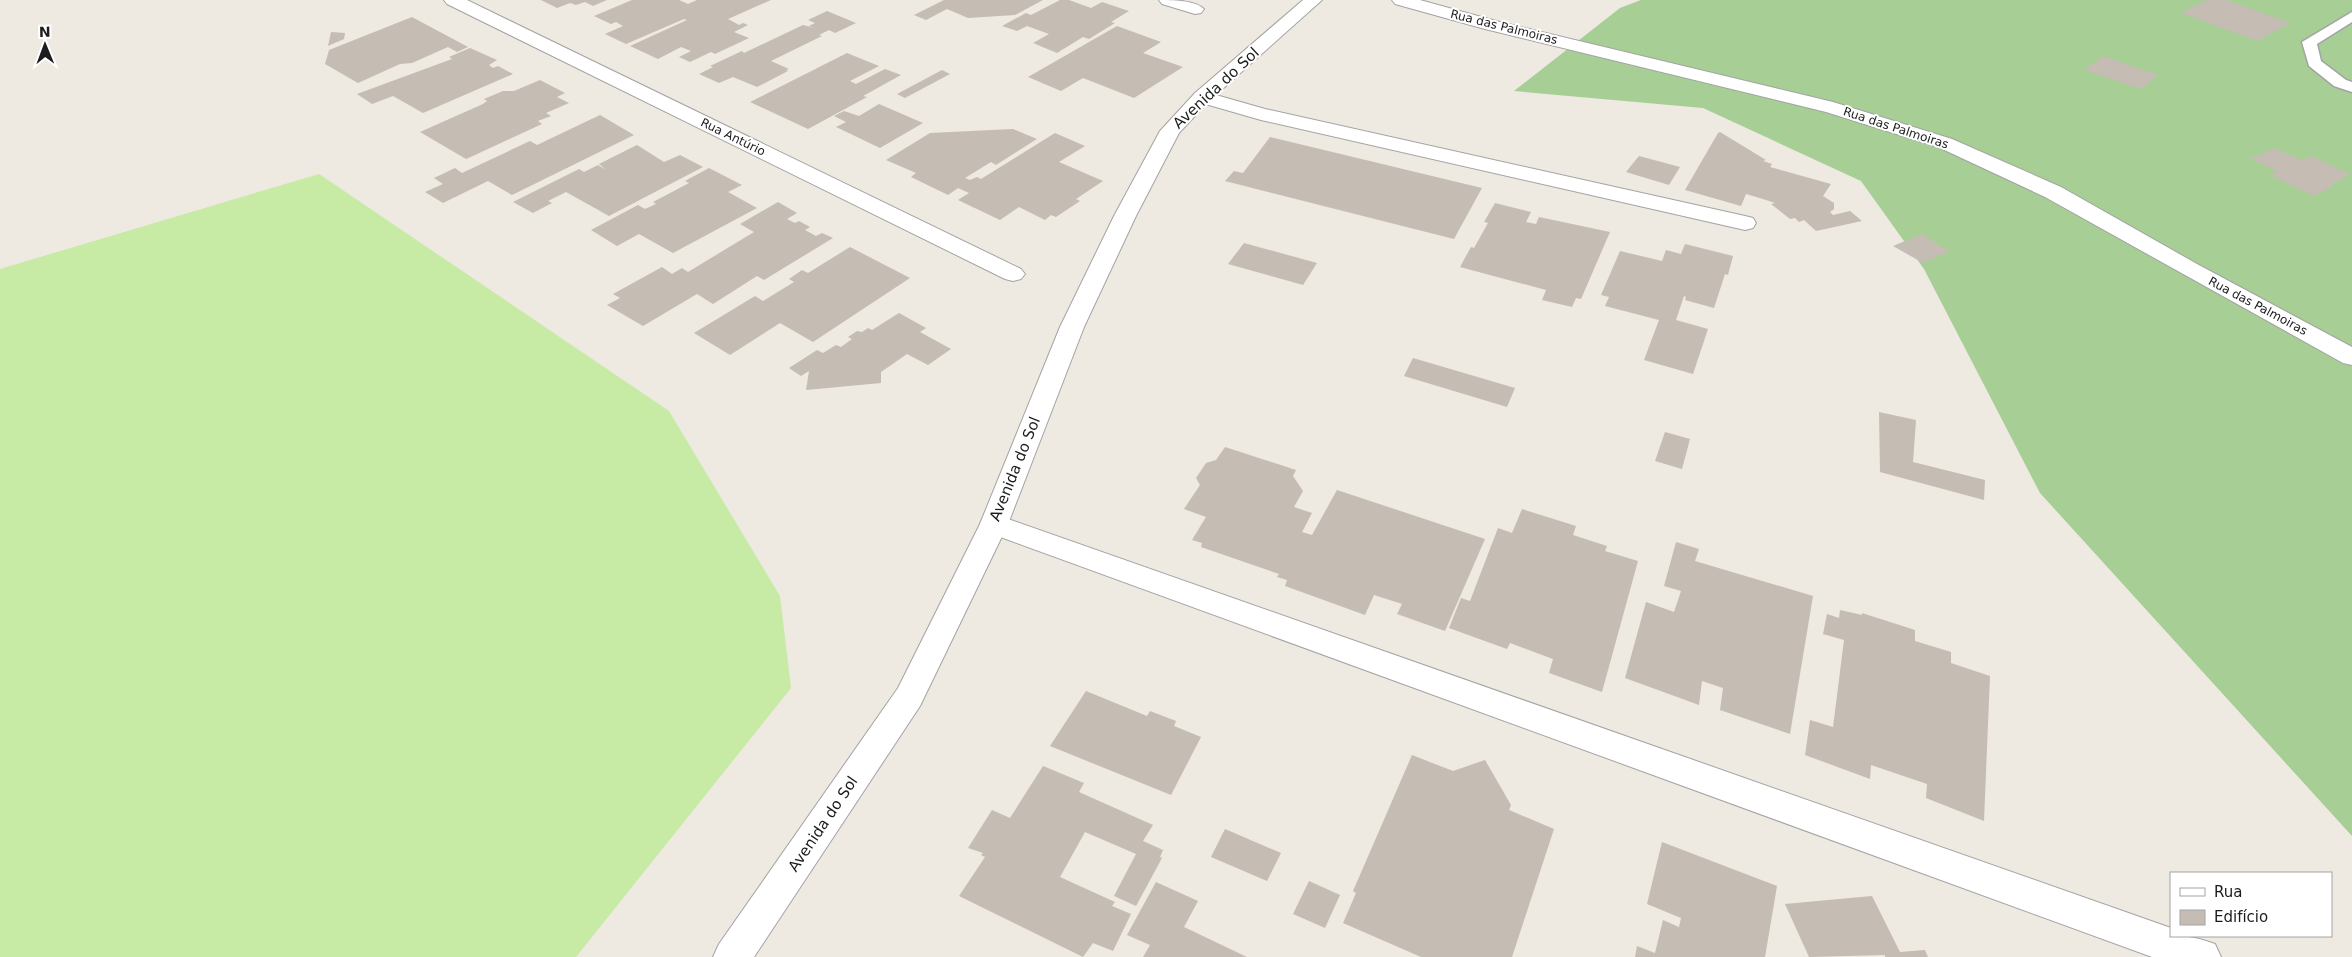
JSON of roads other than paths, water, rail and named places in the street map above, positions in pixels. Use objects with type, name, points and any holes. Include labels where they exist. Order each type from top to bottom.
[{"type":"street","name":"Rua Antúrio","points":[[453,0],[1012,274]]},
{"type":"street","points":[[1168,0],[1195,9]]},
{"type":"street","name":"Avenida do Sol","points":[[732,957],[910,697],[994,524],[1072,327],[1125,216],[1170,131],[1202,97],[1313,0]]},
{"type":"street","name":"Rua das Palmoiras","points":[[1401,0],[1491,25],[1833,108],[1945,143],[2053,192],[2121,228],[2189,269],[2352,357]]},
{"type":"street","points":[[1202,97],[1261,114],[1745,223]]},
{"type":"street","points":[[994,524],[2202,957]]},
{"type":"lane","points":[[2352,16],[2309,42],[2314,62],[2340,82],[2352,87]]}]
